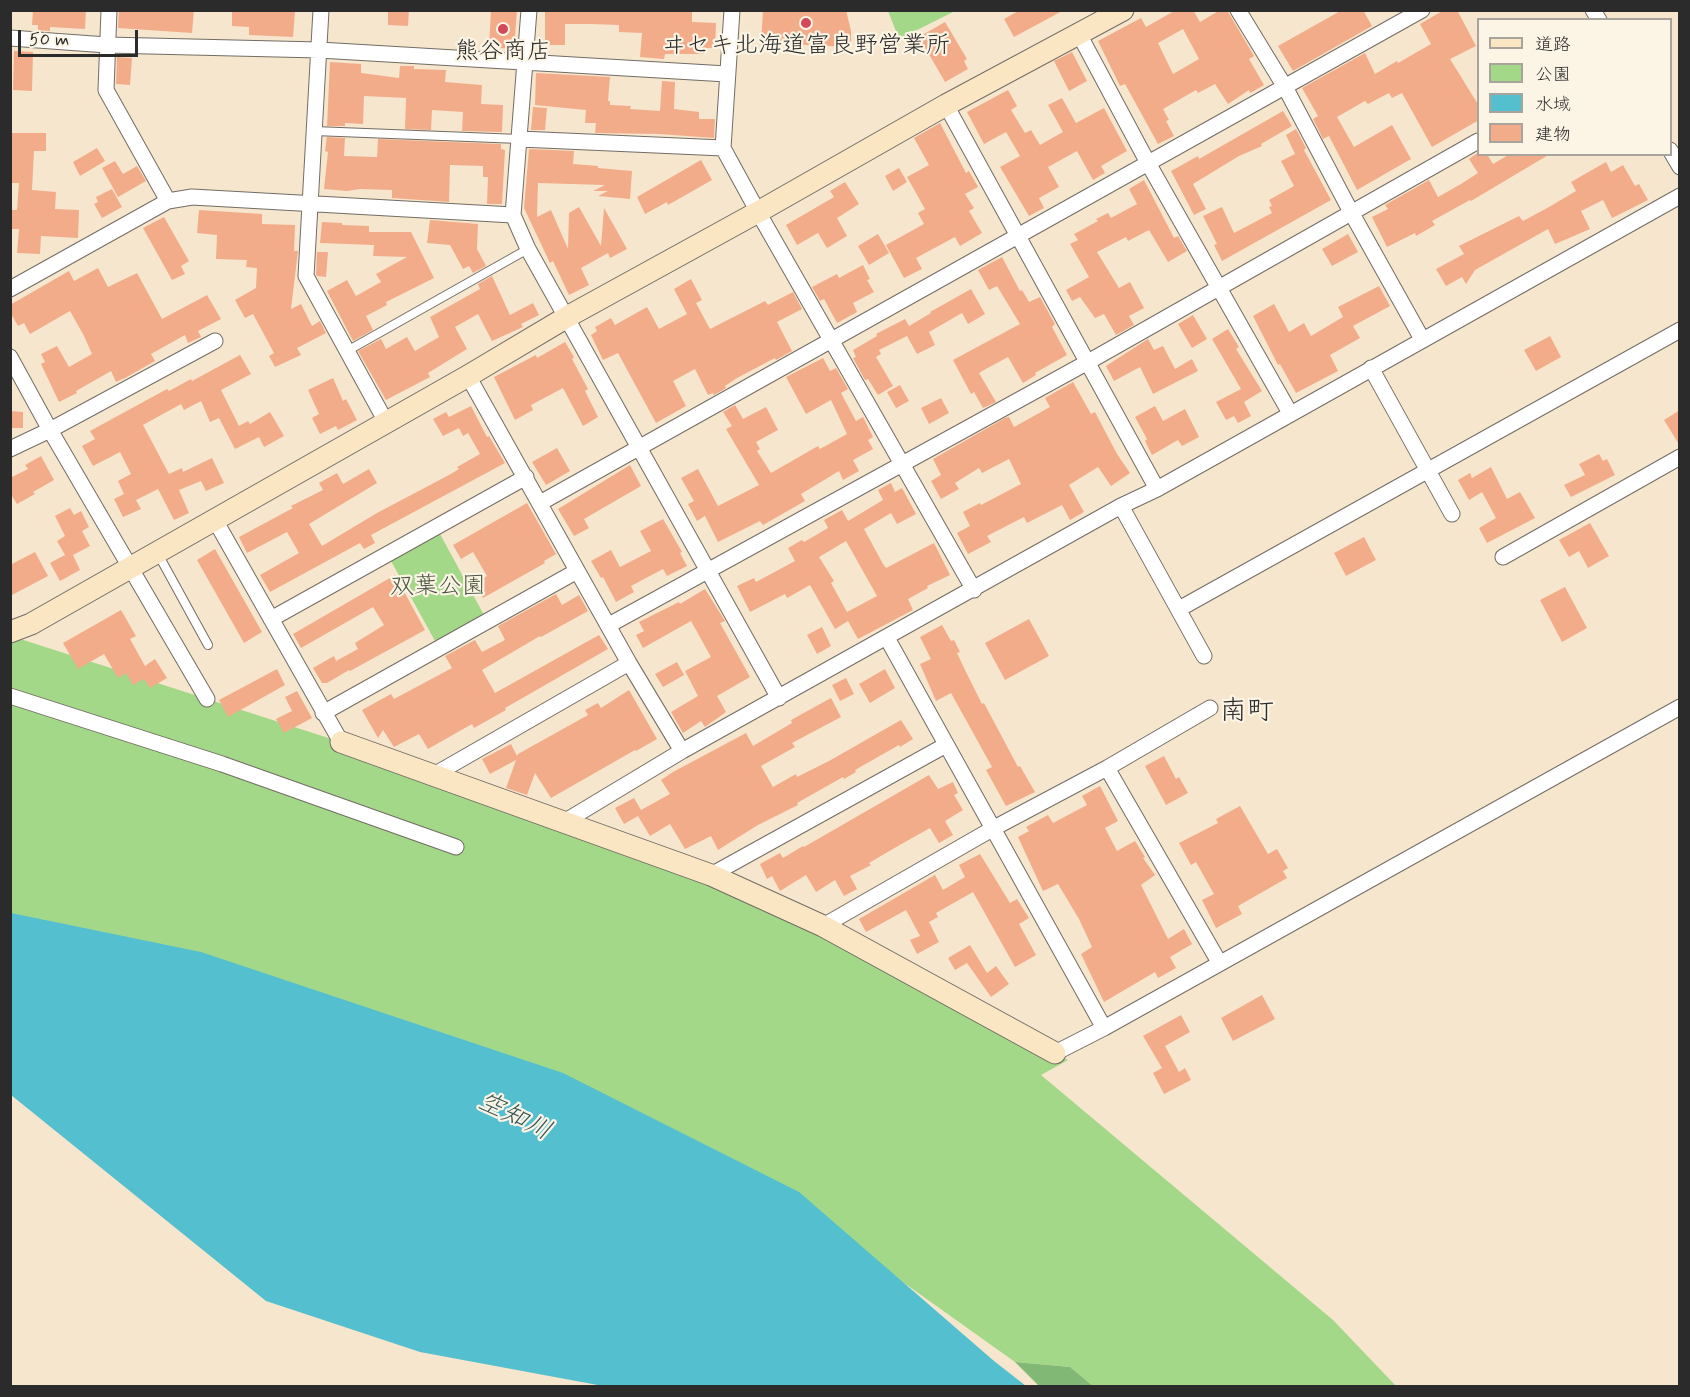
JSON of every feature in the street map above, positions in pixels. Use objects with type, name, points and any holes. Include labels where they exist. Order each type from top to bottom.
[{"type":"street","points":[[109,10],[106,90],[168,201]]},
{"type":"street","points":[[321,10],[306,276],[386,422]]},
{"type":"street","points":[[529,10],[513,215],[528,249],[779,698]]},
{"type":"street","points":[[732,10],[723,148],[974,590]]},
{"type":"street","points":[[10,632],[31,624],[468,376],[567,317],[946,105],[1123,10]]},
{"type":"street","points":[[1238,10],[1285,87],[1422,339]]},
{"type":"street","points":[[540,503],[1422,10]]},
{"type":"street","points":[[1079,34],[1148,163],[1290,413]]},
{"type":"street","points":[[10,38],[107,45],[319,50],[728,74]]},
{"type":"street","points":[[946,105],[1157,489]]},
{"type":"street","points":[[520,139],[723,148]]},
{"type":"street","points":[[609,625],[1088,362],[1477,142]]},
{"type":"street","points":[[1674,150],[1680,166]]},
{"type":"street","points":[[564,822],[682,751],[1121,506],[1157,489],[1680,196]]},
{"type":"street","points":[[10,289],[168,201],[192,197],[513,215]]},
{"type":"street","points":[[1179,609],[1680,330]]},
{"type":"street","points":[[14,444],[50,430],[215,341]]},
{"type":"street","points":[[10,357],[207,699]]},
{"type":"street","points":[[1371,368],[1452,514]]},
{"type":"street","points":[[468,376],[629,663],[682,751]]},
{"type":"street","points":[[1503,557],[1680,457]]},
{"type":"street","points":[[271,619],[526,477]]},
{"type":"street","points":[[1121,506],[1204,656]]},
{"type":"street","points":[[215,520],[341,742],[711,876],[823,926],[1055,1053],[1104,1028],[1680,707]]},
{"type":"street","points":[[323,713],[577,571]]},
{"type":"street","points":[[887,638],[1104,1028]]},
{"type":"street","points":[[432,776],[629,663]]},
{"type":"street","points":[[10,696],[222,764],[456,848]]},
{"type":"street","points":[[823,926],[1210,708]]},
{"type":"street","points":[[711,876],[946,745]]},
{"type":"street","points":[[1107,768],[1219,962]]},
{"type":"lane","points":[[314,131],[520,139]]},
{"type":"lane","points":[[347,351],[528,249]]},
{"type":"lane","points":[[157,552],[208,645]]},
{"type":"green space","points":[[888,11],[955,11],[899,39]]},
{"type":"green space","name":"双葉公園","points":[[440,534],[484,615],[435,641],[391,561]]},
{"type":"green space","points":[[11,636],[341,742],[564,822],[869,951],[1068,1060],[1041,1075],[1333,1320],[1396,1386],[1093,1386],[1070,1367],[1015,1362],[841,1238],[11,923]]},
{"type":"green space","points":[[1015,1362],[1070,1367],[1093,1386],[1039,1386]]},
{"type":"water","name":"空知川","points":[[11,913],[201,952],[563,1073],[799,1192],[1026,1386],[603,1386],[420,1352],[266,1301],[11,1095]]},
{"type":"building","points":[[33,10],[86,10],[85,29],[50,27],[50,31],[38,30],[38,25],[32,25]]},
{"type":"building","points":[[119,10],[194,10],[192,33],[118,28]]},
{"type":"building","points":[[232,10],[295,11],[293,37],[249,35],[249,27],[232,26]]},
{"type":"building","points":[[388,10],[409,10],[408,26],[388,25]]},
{"type":"building","name":"熊谷商店","points":[[491,10],[517,10],[514,49],[489,47]]},
{"type":"building","points":[[545,10],[692,11],[692,22],[716,23],[715,48],[705,48],[704,54],[665,54],[664,59],[640,57],[642,33],[619,32],[619,25],[591,24],[565,24],[565,45],[545,45]]},
{"type":"building","name":"ヰセキ北海道富良野営業所","points":[[763,10],[846,10],[851,31],[851,47],[761,43]]},
{"type":"building","points":[[1020,10],[1064,10],[1014,37],[1004,19]]},
{"type":"building","points":[[1176,10],[1193,10],[1200,22],[1220,10],[1227,10],[1254,56],[1249,59],[1264,85],[1250,93],[1249,90],[1228,104],[1215,84],[1198,93],[1196,90],[1163,109],[1174,136],[1158,144],[1125,84],[1120,86],[1098,41],[1141,18],[1146,27]],"holes":[[[1183,29],[1199,59],[1173,74],[1158,43]]]},
{"type":"building","points":[[1342,10],[1363,10],[1372,26],[1293,71],[1278,46]]},
{"type":"building","points":[[1444,10],[1457,10],[1476,46],[1450,59],[1477,103],[1477,121],[1432,147],[1402,93],[1392,98],[1389,93],[1368,104],[1365,101],[1337,117],[1354,147],[1392,125],[1411,159],[1357,190],[1329,136],[1323,139],[1313,119],[1318,116],[1302,88],[1365,53],[1375,74],[1397,61],[1398,63],[1431,44],[1420,24]]},
{"type":"building","points":[[945,22],[967,59],[964,61],[968,69],[945,82],[919,37]]},
{"type":"building","points":[[14,51],[33,52],[32,91],[13,90]]},
{"type":"building","points":[[1072,52],[1087,81],[1069,91],[1054,61]]},
{"type":"building","points":[[117,57],[132,58],[130,85],[116,84]]},
{"type":"building","points":[[330,62],[361,64],[361,73],[399,78],[400,66],[446,70],[445,82],[482,85],[481,104],[503,105],[502,132],[462,131],[463,112],[432,110],[431,130],[405,129],[406,98],[364,96],[363,124],[345,123],[345,126],[327,126]]},
{"type":"building","points":[[536,73],[610,77],[608,101],[610,105],[660,111],[662,81],[675,82],[674,109],[699,112],[699,119],[715,119],[714,138],[595,133],[596,123],[585,123],[586,110],[535,105]]},
{"type":"building","points":[[1008,90],[1017,106],[1011,110],[1025,133],[1031,130],[1040,145],[1063,132],[1048,105],[1062,98],[1076,123],[1104,108],[1127,151],[1101,166],[1105,173],[1093,180],[1077,151],[1048,167],[1059,187],[1039,198],[1044,208],[1029,216],[1000,167],[1020,156],[1006,132],[984,144],[967,112]]},
{"type":"building","points":[[533,107],[547,108],[545,130],[531,130]]},
{"type":"building","points":[[1283,111],[1292,126],[1261,144],[1262,146],[1239,156],[1193,184],[1206,209],[1194,215],[1171,171],[1198,156],[1199,159]]},
{"type":"building","points":[[940,123],[966,173],[969,171],[978,187],[965,194],[974,208],[969,211],[982,233],[960,246],[955,237],[916,258],[922,269],[904,278],[886,245],[924,224],[918,213],[925,209],[907,177],[929,165],[914,138]]},
{"type":"building","points":[[1296,129],[1306,148],[1304,150],[1331,200],[1222,261],[1214,245],[1217,244],[1203,216],[1222,207],[1234,233],[1272,213],[1269,200],[1294,186],[1281,161],[1295,154],[1286,135]]},
{"type":"building","points":[[10,133],[46,133],[46,151],[34,151],[32,190],[56,192],[55,209],[79,210],[78,238],[41,236],[40,254],[17,253],[19,229],[10,229],[10,210],[17,210],[19,183],[11,183]]},
{"type":"building","points":[[327,137],[345,138],[344,156],[377,157],[378,139],[501,144],[501,149],[505,150],[502,204],[487,204],[488,177],[483,177],[483,166],[450,165],[449,202],[392,198],[392,190],[324,189],[328,152],[325,151]]},
{"type":"building","points":[[97,148],[105,161],[80,176],[73,162]]},
{"type":"building","points":[[529,149],[574,151],[573,164],[632,171],[630,199],[598,196],[608,191],[593,191],[605,185],[538,183],[537,217],[551,210],[568,249],[569,213],[579,207],[601,246],[604,208],[627,249],[610,258],[608,253],[581,268],[589,285],[569,295],[553,261],[550,263],[524,208]]},
{"type":"building","points":[[1476,154],[1477,156],[1488,156],[1493,164],[1507,156],[1547,156],[1471,201],[1432,221],[1435,225],[1416,236],[1415,233],[1387,247],[1372,217],[1388,209],[1385,205],[1429,180],[1438,197],[1461,184],[1478,173],[1469,159]]},
{"type":"building","points":[[701,160],[712,180],[668,205],[667,202],[645,214],[637,197]]},
{"type":"building","points":[[115,161],[123,174],[137,166],[146,181],[118,197],[102,168]]},
{"type":"building","points":[[1606,162],[1611,172],[1623,165],[1635,186],[1639,184],[1648,200],[1612,218],[1603,200],[1581,211],[1590,229],[1555,244],[1548,229],[1475,270],[1466,284],[1462,277],[1446,286],[1436,269],[1464,254],[1459,246],[1519,216],[1523,221],[1549,207],[1576,191],[1571,182]]},
{"type":"building","points":[[899,168],[907,182],[893,191],[885,176]]},
{"type":"building","points":[[1144,180],[1174,238],[1178,236],[1187,251],[1168,262],[1149,230],[1128,241],[1126,237],[1097,252],[1119,288],[1130,282],[1144,308],[1129,316],[1134,325],[1116,335],[1104,314],[1095,318],[1080,297],[1072,301],[1066,290],[1089,277],[1070,244],[1078,240],[1074,234],[1098,221],[1096,219],[1108,213],[1111,218],[1137,204],[1129,189]]},
{"type":"building","points":[[845,182],[859,204],[837,218],[847,236],[827,248],[818,233],[797,245],[786,225],[834,197],[830,191]]},
{"type":"building","points":[[112,189],[122,207],[102,218],[94,204],[98,202],[96,197]]},
{"type":"building","points":[[199,210],[262,214],[262,224],[295,225],[294,251],[298,251],[291,309],[301,304],[312,326],[320,321],[326,333],[297,348],[301,355],[275,367],[269,356],[274,353],[253,314],[245,318],[235,300],[256,288],[257,268],[246,267],[247,260],[216,259],[217,235],[197,233]]},
{"type":"building","points":[[164,217],[189,261],[181,266],[185,274],[172,280],[143,228]]},
{"type":"building","points":[[430,220],[478,224],[477,249],[486,266],[473,273],[469,266],[463,269],[450,245],[427,243]]},
{"type":"building","points":[[322,222],[369,226],[369,232],[411,232],[434,278],[386,302],[387,305],[366,316],[373,330],[353,341],[327,291],[347,280],[356,296],[381,282],[376,274],[407,257],[373,256],[374,245],[320,243]]},
{"type":"building","points":[[878,234],[889,253],[869,265],[858,246]]},
{"type":"building","points":[[1348,234],[1358,252],[1332,266],[1322,249]]},
{"type":"building","points":[[317,252],[328,252],[326,277],[316,274]]},
{"type":"building","points":[[1002,257],[1020,291],[1022,290],[1029,302],[1040,297],[1055,324],[1052,327],[1067,355],[1035,373],[1036,375],[1023,383],[1008,357],[979,373],[996,402],[983,408],[974,392],[971,394],[953,360],[1020,324],[997,286],[989,290],[978,270]]},
{"type":"building","points":[[863,265],[870,279],[867,280],[874,292],[853,303],[857,312],[837,323],[824,299],[820,301],[812,287],[837,274],[839,278]]},
{"type":"building","points":[[98,268],[108,287],[137,273],[162,319],[207,295],[221,319],[198,331],[201,337],[188,343],[185,335],[151,354],[155,361],[125,378],[116,382],[111,371],[59,402],[41,364],[45,362],[41,354],[57,346],[69,367],[92,354],[84,336],[70,311],[30,334],[24,323],[18,326],[10,312],[10,305],[69,271],[74,281]]},
{"type":"building","points":[[492,276],[510,315],[533,303],[539,315],[521,324],[523,327],[492,341],[478,314],[455,327],[467,349],[428,373],[430,377],[386,400],[358,351],[381,339],[386,349],[407,337],[415,351],[439,337],[430,317],[480,289],[478,284]]},
{"type":"building","points":[[691,279],[702,300],[696,303],[710,329],[765,301],[768,305],[793,292],[802,309],[777,322],[792,351],[737,378],[714,395],[713,393],[708,395],[695,369],[673,381],[686,406],[656,423],[618,353],[603,360],[591,335],[597,331],[595,327],[611,318],[615,325],[647,307],[659,329],[687,314],[674,289]]},
{"type":"building","points":[[1379,286],[1390,306],[1353,326],[1360,338],[1330,355],[1338,371],[1296,393],[1280,364],[1278,365],[1253,316],[1274,304],[1289,332],[1304,323],[1311,336],[1343,317],[1338,307]]},
{"type":"building","points":[[971,289],[985,314],[968,324],[962,313],[929,332],[935,345],[917,354],[907,336],[879,350],[881,354],[876,357],[893,386],[878,395],[868,379],[865,380],[853,358],[856,357],[853,350],[877,336],[876,334],[905,319],[909,326]]},
{"type":"building","points":[[1193,315],[1207,339],[1192,348],[1178,324]]},
{"type":"building","points":[[1228,329],[1239,347],[1236,349],[1262,391],[1244,402],[1251,416],[1238,423],[1234,416],[1226,420],[1216,402],[1241,389],[1212,339]]},
{"type":"building","points":[[1550,336],[1561,357],[1536,371],[1524,350]]},
{"type":"building","points":[[1148,339],[1154,350],[1163,346],[1175,369],[1192,359],[1198,371],[1153,394],[1140,367],[1114,381],[1106,366]]},
{"type":"building","points":[[565,342],[574,357],[572,359],[588,389],[585,391],[598,417],[583,426],[563,388],[531,405],[533,410],[515,420],[494,377],[536,355],[537,358]]},
{"type":"building","points":[[240,355],[251,374],[221,390],[239,426],[248,421],[250,424],[270,412],[284,436],[264,447],[259,437],[235,449],[219,418],[210,422],[201,401],[184,410],[181,404],[143,425],[169,474],[182,468],[183,472],[212,458],[224,483],[206,491],[201,481],[179,490],[189,513],[174,520],[158,489],[136,500],[141,509],[123,517],[114,499],[124,494],[118,481],[131,474],[120,452],[93,466],[82,446],[95,439],[90,431],[167,389],[169,391],[191,379],[192,381]]},
{"type":"building","points":[[823,358],[830,371],[836,368],[848,389],[841,393],[856,421],[863,417],[873,437],[868,440],[873,449],[853,460],[859,471],[843,480],[839,471],[801,494],[805,501],[763,525],[760,521],[718,542],[705,516],[697,521],[688,504],[694,501],[681,478],[698,469],[718,506],[759,485],[726,429],[732,426],[723,412],[735,405],[743,419],[766,407],[778,430],[756,442],[760,449],[757,451],[771,473],[818,446],[820,449],[847,434],[831,400],[806,414],[786,377]]},
{"type":"building","points":[[333,378],[343,401],[346,399],[357,420],[338,430],[336,426],[320,434],[312,418],[319,414],[308,390]]},
{"type":"building","points":[[1073,382],[1091,414],[1095,412],[1117,454],[1130,473],[1111,486],[1098,467],[1069,485],[1084,512],[1070,520],[1062,505],[1027,523],[1024,517],[987,536],[991,542],[968,554],[957,533],[970,526],[963,512],[1021,484],[1009,459],[982,473],[979,468],[955,483],[959,489],[941,499],[931,481],[941,475],[933,459],[1005,418],[1009,417],[1014,427],[1050,407],[1045,398]]},
{"type":"building","points":[[900,385],[909,401],[896,408],[887,392]]},
{"type":"building","points":[[941,398],[949,413],[929,424],[921,408]]},
{"type":"building","points":[[471,406],[487,437],[489,436],[505,463],[371,535],[375,543],[364,549],[360,543],[270,592],[260,575],[299,553],[287,532],[247,553],[239,537],[323,490],[319,483],[337,473],[343,484],[369,469],[377,483],[309,524],[322,546],[377,513],[449,475],[459,469],[457,467],[480,454],[468,433],[463,436],[459,428],[443,436],[433,419],[446,412],[449,417]]},
{"type":"building","points":[[1155,406],[1163,421],[1185,409],[1199,437],[1182,446],[1178,440],[1152,455],[1145,441],[1147,439],[1135,417]]},
{"type":"building","points":[[1680,410],[1680,446],[1664,420]]},
{"type":"building","points":[[10,411],[23,412],[23,428],[10,428]]},
{"type":"building","points":[[557,448],[570,471],[546,485],[532,462]]},
{"type":"building","points":[[1599,454],[1603,461],[1607,459],[1615,475],[1571,497],[1564,485],[1585,475],[1579,464]]},
{"type":"building","points":[[41,456],[54,480],[17,504],[10,493],[10,478],[28,469],[25,465]]},
{"type":"building","points":[[630,465],[641,486],[584,519],[589,528],[574,536],[558,509]]},
{"type":"building","points":[[1491,467],[1507,499],[1520,492],[1535,518],[1487,543],[1479,528],[1496,518],[1482,492],[1469,500],[1458,480],[1470,473],[1472,478]]},
{"type":"building","points":[[891,483],[895,492],[902,488],[916,514],[897,524],[891,513],[864,529],[886,568],[934,543],[950,575],[927,586],[928,588],[908,599],[913,610],[858,639],[848,621],[835,629],[810,585],[787,598],[785,594],[750,612],[737,586],[754,578],[756,582],[795,561],[788,548],[828,528],[824,520],[842,510],[848,521],[883,500],[878,490]],"holes":[[[846,541],[877,596],[847,612],[831,583],[834,581],[819,557]]]},
{"type":"building","points":[[527,503],[556,554],[544,561],[545,563],[483,598],[475,583],[487,576],[473,552],[461,559],[453,545]]},
{"type":"building","points":[[70,508],[74,515],[81,511],[89,527],[82,531],[90,546],[73,555],[80,570],[60,581],[50,563],[65,555],[57,541],[65,536],[55,516]]},
{"type":"building","points":[[663,519],[682,552],[680,553],[687,566],[667,576],[663,569],[631,586],[634,592],[616,602],[603,577],[601,578],[591,561],[611,550],[620,567],[651,551],[640,531]]},
{"type":"building","points":[[1590,523],[1609,556],[1588,568],[1579,551],[1569,557],[1559,540]]},
{"type":"building","points":[[1364,537],[1376,560],[1346,576],[1334,553]]},
{"type":"building","points":[[215,549],[262,632],[244,643],[197,560]]},
{"type":"building","points":[[35,552],[48,576],[10,596],[10,565]]},
{"type":"building","points":[[395,575],[425,630],[327,683],[322,683],[313,668],[334,656],[336,661],[358,649],[355,643],[384,625],[373,607],[301,648],[293,634]]},
{"type":"building","points":[[1565,587],[1587,628],[1562,642],[1540,600]]},
{"type":"building","points":[[705,589],[725,621],[720,623],[750,677],[717,696],[726,712],[705,727],[701,721],[683,733],[671,712],[698,696],[685,671],[711,657],[691,621],[643,648],[636,635],[644,631],[639,622],[679,602],[680,604]]},
{"type":"building","points":[[556,594],[562,605],[579,595],[588,611],[482,670],[495,693],[599,635],[608,649],[474,728],[472,724],[428,749],[419,734],[394,747],[383,730],[378,738],[362,710],[391,694],[394,699],[452,668],[445,656],[475,640],[482,652],[505,640],[498,626]]},
{"type":"building","points":[[121,610],[136,636],[130,639],[145,666],[155,659],[167,678],[150,688],[144,679],[133,685],[126,673],[118,678],[104,654],[78,669],[63,643]]},
{"type":"building","points":[[1029,619],[1049,656],[1005,680],[985,643]]},
{"type":"building","points":[[942,625],[951,641],[954,640],[960,652],[957,653],[982,704],[984,703],[1018,767],[1020,766],[1035,792],[1006,806],[986,770],[992,767],[951,693],[936,701],[920,664],[931,659],[920,637]]},
{"type":"building","points":[[822,627],[831,646],[817,654],[807,635]]},
{"type":"building","points":[[677,662],[684,675],[663,687],[655,674]]},
{"type":"building","points":[[277,669],[285,685],[228,717],[219,700]]},
{"type":"building","points":[[885,669],[895,688],[870,703],[859,684]]},
{"type":"building","points":[[846,678],[854,694],[840,701],[832,685]]},
{"type":"building","points":[[629,690],[657,739],[551,798],[535,773],[527,795],[506,788],[516,760],[490,774],[482,759],[511,744],[517,756],[588,715],[585,710],[598,703],[601,708]]},
{"type":"building","points":[[297,691],[312,718],[284,733],[276,719],[292,711],[285,697]]},
{"type":"building","points":[[831,698],[841,717],[792,743],[795,747],[761,766],[773,787],[796,774],[797,777],[829,761],[901,720],[913,739],[797,803],[798,805],[758,825],[718,850],[711,836],[685,849],[670,824],[650,836],[638,816],[624,824],[615,808],[634,798],[641,810],[670,794],[661,780],[673,772],[746,733],[753,746],[792,723],[791,720]]},
{"type":"building","points":[[1164,756],[1176,779],[1179,777],[1188,793],[1166,805],[1145,766]]},
{"type":"building","points":[[929,775],[938,789],[953,782],[958,793],[954,795],[963,810],[945,821],[953,835],[939,843],[930,828],[850,876],[857,889],[844,896],[835,880],[816,892],[806,875],[780,891],[772,876],[767,879],[760,864],[780,853],[783,858],[804,847]]},
{"type":"building","points":[[1100,786],[1118,821],[1105,828],[1117,851],[1135,841],[1155,875],[1141,885],[1168,939],[1184,929],[1192,944],[1170,957],[1176,968],[1158,978],[1155,972],[1104,1002],[1081,954],[1092,947],[1079,919],[1058,884],[1043,891],[1018,837],[1029,831],[1026,827],[1048,815],[1053,823],[1087,805],[1082,796]]},
{"type":"building","points":[[1240,806],[1268,854],[1277,849],[1288,868],[1283,871],[1287,878],[1238,906],[1242,914],[1216,928],[1202,900],[1214,894],[1196,862],[1191,865],[1179,843],[1218,823],[1216,819]]},
{"type":"building","points":[[980,854],[1010,903],[1017,899],[1029,918],[1019,924],[1036,955],[1015,967],[973,892],[936,913],[938,917],[929,922],[939,942],[917,954],[910,940],[920,936],[906,910],[866,932],[859,919],[935,875],[943,890],[965,877],[959,865]]},
{"type":"building","points":[[970,945],[987,973],[996,966],[1009,984],[991,997],[967,963],[955,970],[948,958]]},
{"type":"building","points":[[1262,995],[1275,1019],[1233,1041],[1221,1018]]},
{"type":"building","points":[[1181,1015],[1190,1032],[1165,1046],[1179,1072],[1185,1068],[1191,1080],[1164,1094],[1153,1073],[1162,1068],[1143,1036]]},
{"type":"place","name":"ヰセキ北海道富良野営業所","points":[[806,23]]},
{"type":"place","name":"熊谷商店","points":[[503,29]]},
{"type":"district","name":"南町","points":[[1247,713]]}]
